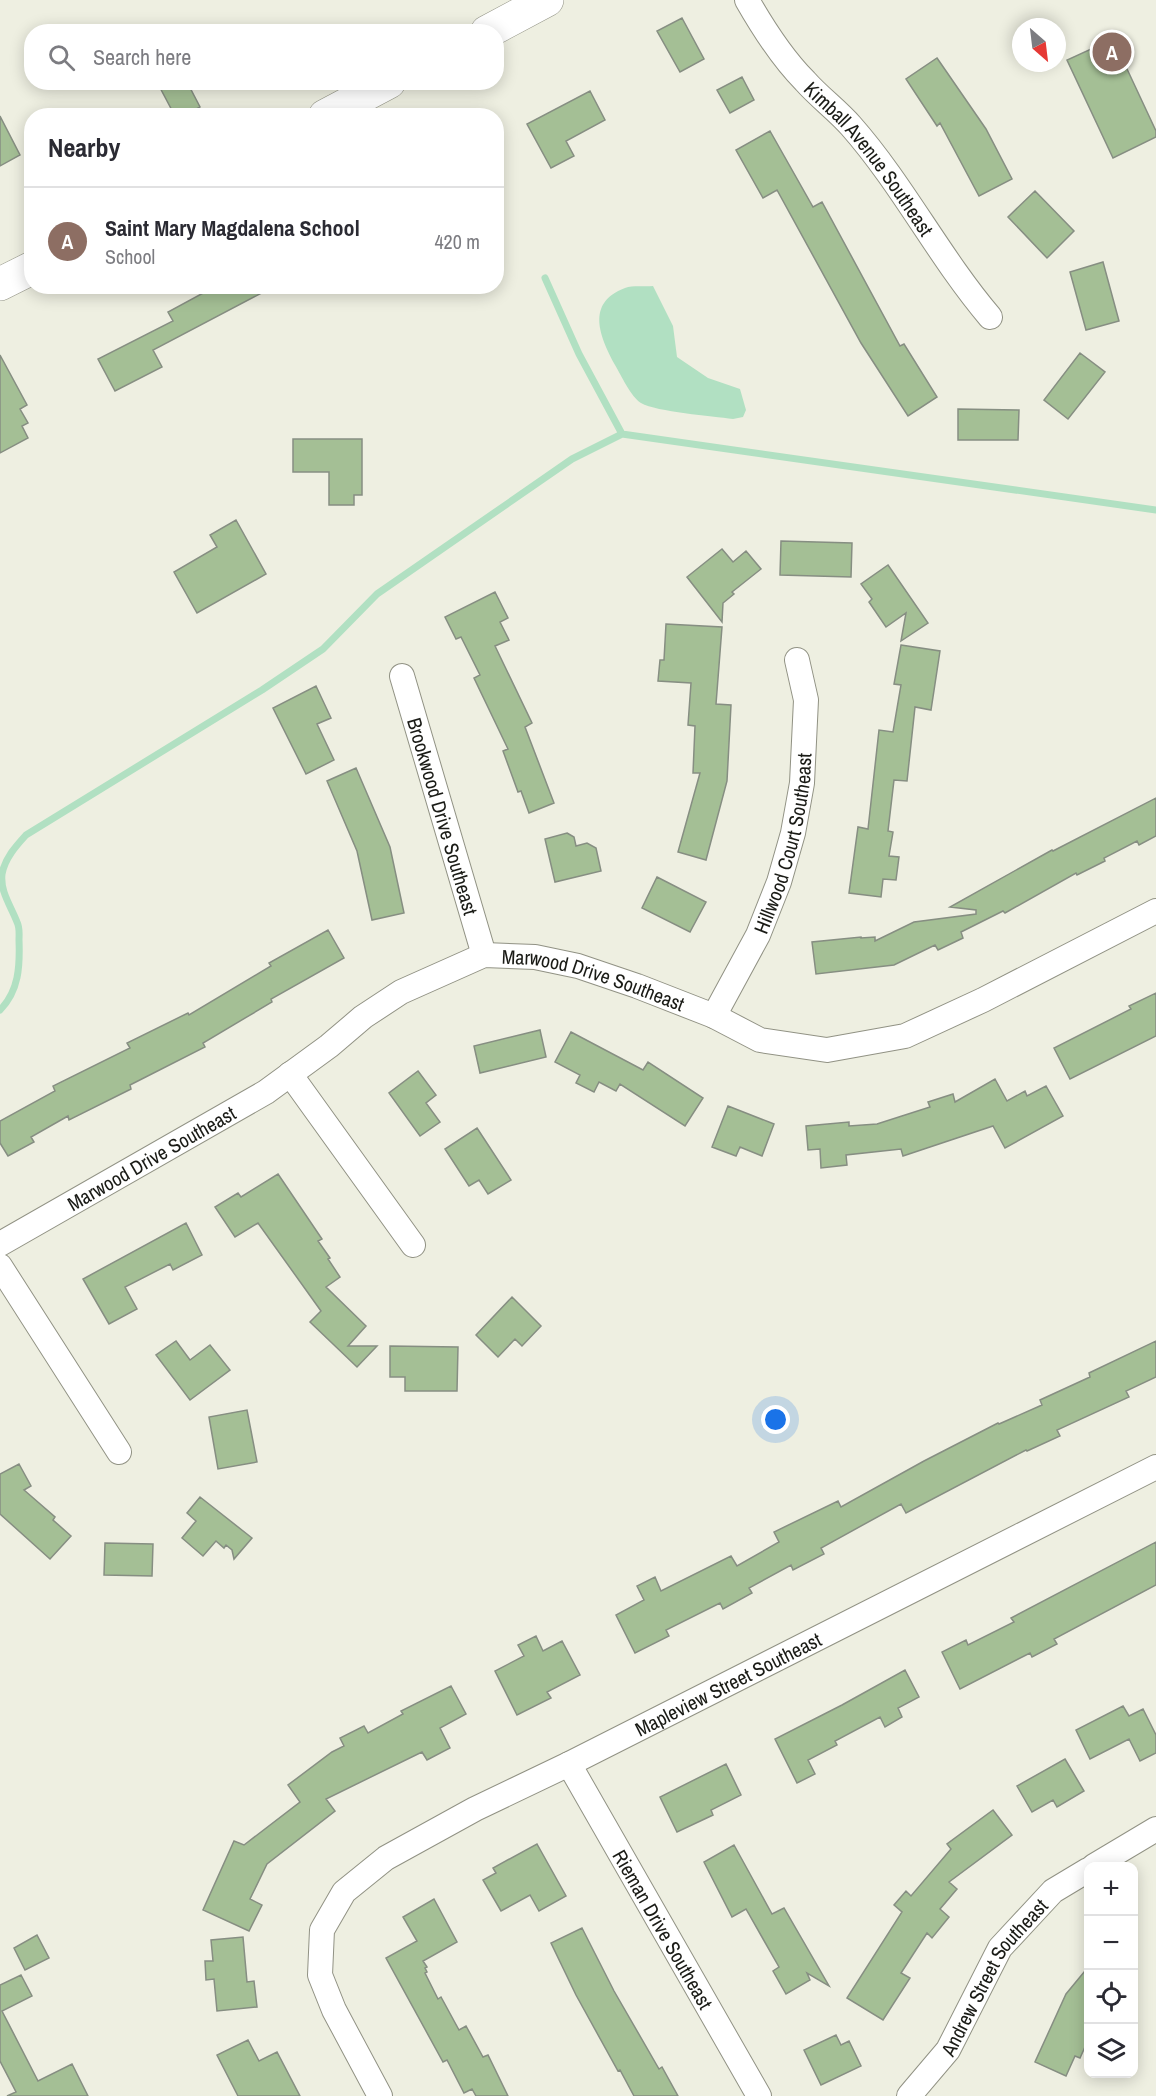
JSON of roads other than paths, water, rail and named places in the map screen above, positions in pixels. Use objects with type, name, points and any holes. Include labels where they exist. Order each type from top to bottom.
[{"type":"main road","points":[[502,24],[547,0]]},
{"type":"main road","points":[[340,108],[374,90]]},
{"type":"main road","points":[[0,284],[24,272]]},
{"type":"street","name":"Kimball Avenue Southeast","points":[[747,0],[760,24],[804,80],[850,125],[889,175],[964,287],[990,317]]},
{"type":"street","name":"Hillwood Court Southeast","points":[[714,1016],[758,935],[779,882],[793,833],[802,783],[806,700],[797,660]]},
{"type":"street","name":"Brookwood Drive Southeast","points":[[402,676],[484,955]]},
{"type":"street","name":"Marwood Drive Southeast","points":[[0,1244],[256,1098],[329,1046],[363,1017],[401,992],[484,955],[535,957],[578,966],[714,1016],[760,1041],[827,1050],[905,1036],[984,1000],[1156,912]]},
{"type":"street","points":[[290,1074],[413,1245]]},
{"type":"street","points":[[0,1266],[119,1452]]},
{"type":"street","name":"Mapleview Street Southeast","points":[[380,2096],[334,2010],[320,1975],[322,1930],[344,1892],[386,1858],[475,1809],[570,1764],[1156,1467]]},
{"type":"street","name":"Rieman Drive Southeast","points":[[570,1764],[759,2096]]},
{"type":"street","points":[[1101,1862],[1156,1829]]},
{"type":"street","name":"Andrew Street Southeast","points":[[909,2096],[948,2050],[1000,1948],[1053,1892],[1084,1873]]},
{"type":"waterway","points":[[545,278],[579,354],[622,434]]},
{"type":"waterway","points":[[0,1010],[15,986],[19,959],[19,927],[4,893],[2,874],[8,858],[26,835],[262,690],[323,649],[377,594],[572,459],[622,434],[1156,510]]},
{"type":"place","name":"Saint Mary Magdalena School","points":[[1112,52]]}]
